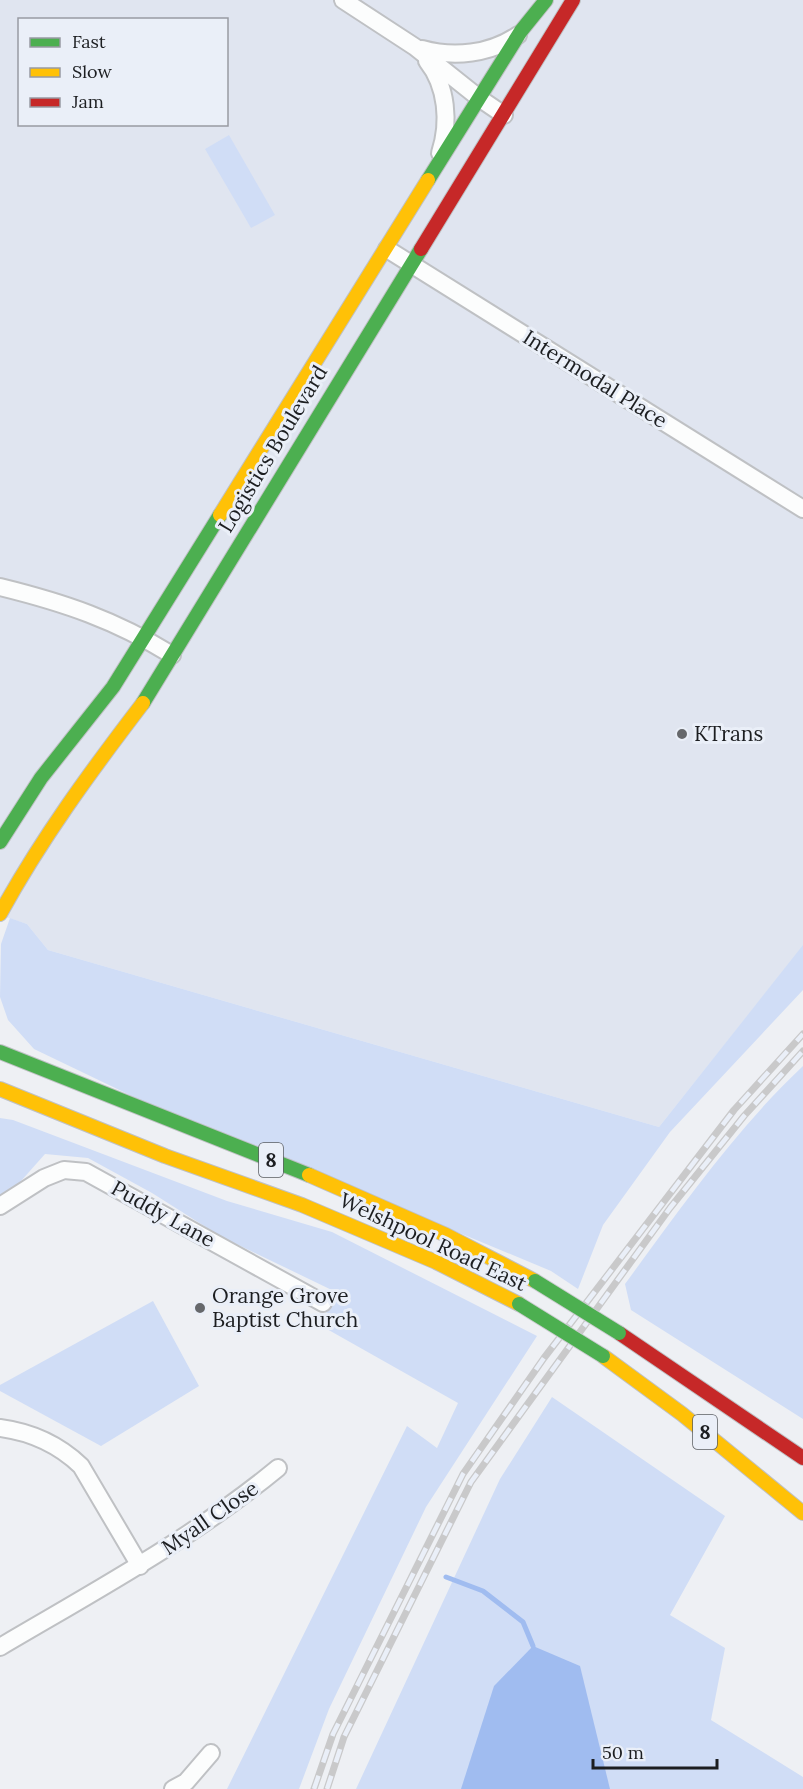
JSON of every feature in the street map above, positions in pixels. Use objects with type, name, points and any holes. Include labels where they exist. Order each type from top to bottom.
[{"type":"main road","name":"Logistics Boulevard","points":[[0,842],[41,778],[113,687],[519,34],[546,0]]},
{"type":"main road","name":"Logistics Boulevard","points":[[0,914],[30,859],[97,760],[132,719],[573,0]]},
{"type":"main road","points":[[0,1038],[20,1060]]},
{"type":"main road","name":"Welshpool Road East","points":[[0,1052],[330,1183],[446,1235],[536,1281],[619,1333],[803,1458]]},
{"type":"main road","name":"Welshpool Road East","points":[[0,1089],[165,1156],[302,1205],[436,1262],[519,1304],[603,1356],[682,1414],[803,1513]]},
{"type":"main road","points":[[0,1100],[33,1103]]},
{"type":"street","points":[[343,0],[416,47],[479,98],[504,115]]},
{"type":"street","points":[[416,47],[443,55],[465,54],[508,41],[519,34]]},
{"type":"street","points":[[416,47],[429,64],[442,91],[446,119],[441,150],[430,179]]},
{"type":"street","name":"Intermodal Place","points":[[387,249],[803,509]]},
{"type":"street","points":[[0,587],[47,599],[108,619],[172,655]]},
{"type":"street","name":"Puddy Lane","points":[[0,1206],[44,1178],[63,1170],[86,1172],[323,1303]]},
{"type":"street","points":[[0,1428],[40,1440],[69,1456],[81,1466],[140,1566]]},
{"type":"street","name":"Myall Close","points":[[0,1647],[140,1566],[251,1490],[278,1468]]},
{"type":"street","points":[[173,1789],[186,1782],[211,1753]]},
{"type":"shaded area","points":[[0,0],[803,0],[803,946],[659,1127],[48,950],[27,924],[0,915]]},
{"type":"shaded area","points":[[229,135],[275,215],[251,228],[205,149]]},
{"type":"shaded area","points":[[10,918],[27,924],[48,950],[659,1127],[803,945],[803,990],[670,1132],[603,1225],[578,1289],[551,1271],[136,1098],[34,1049],[8,1020],[0,997],[1,944]]},
{"type":"shaded area","points":[[803,1066],[803,1419],[631,1310],[625,1284],[731,1143]]},
{"type":"shaded area","points":[[0,1118],[13,1120],[227,1201],[332,1232],[537,1336],[426,1507],[329,1709],[299,1789],[227,1789],[407,1426],[437,1448],[458,1403],[318,1324],[340,1294],[220,1236],[152,1193],[88,1158],[45,1154],[13,1190],[0,1197]]},
{"type":"shaded area","points":[[153,1301],[199,1386],[101,1446],[0,1391],[0,1385]]},
{"type":"shaded area","points":[[552,1397],[725,1516],[670,1615],[725,1648],[711,1720],[803,1777],[803,1789],[356,1789],[500,1479]]},
{"type":"water","points":[[533,1646],[580,1666],[610,1789],[461,1789],[494,1686]]},
{"type":"waterway","points":[[446,1577],[483,1591],[523,1622],[533,1646]]},
{"type":"railway","points":[[314,1789],[333,1734],[463,1474],[544,1358],[734,1110],[803,1034]]},
{"type":"railway","points":[[327,1789],[344,1737],[471,1482],[670,1208],[744,1116],[803,1051]]},
{"type":"traffic: fast","points":[[428,180],[521,31],[546,0]]},
{"type":"traffic: fast","points":[[143,703],[421,249]]},
{"type":"traffic: fast","points":[[0,842],[41,778],[113,687],[220,515]]},
{"type":"traffic: fast","points":[[0,1052],[309,1175]]},
{"type":"traffic: fast","points":[[535,1281],[619,1333]]},
{"type":"traffic: fast","points":[[519,1304],[603,1356]]},
{"type":"traffic: slow","points":[[220,515],[428,180]]},
{"type":"traffic: slow","points":[[0,914],[32,859],[67,806],[143,703]]},
{"type":"traffic: slow","points":[[0,1089],[165,1156],[302,1205],[436,1262],[519,1304]]},
{"type":"traffic: slow","points":[[309,1175],[446,1235],[535,1281]]},
{"type":"traffic: slow","points":[[603,1356],[682,1414],[803,1513]]},
{"type":"traffic: jam","points":[[421,249],[573,0]]},
{"type":"traffic: jam","points":[[619,1333],[803,1458]]},
{"type":"place","name":"KTrans","points":[[682,734]]},
{"type":"place","name":"Orange Grove Baptist Church","points":[[200,1308]]}]
